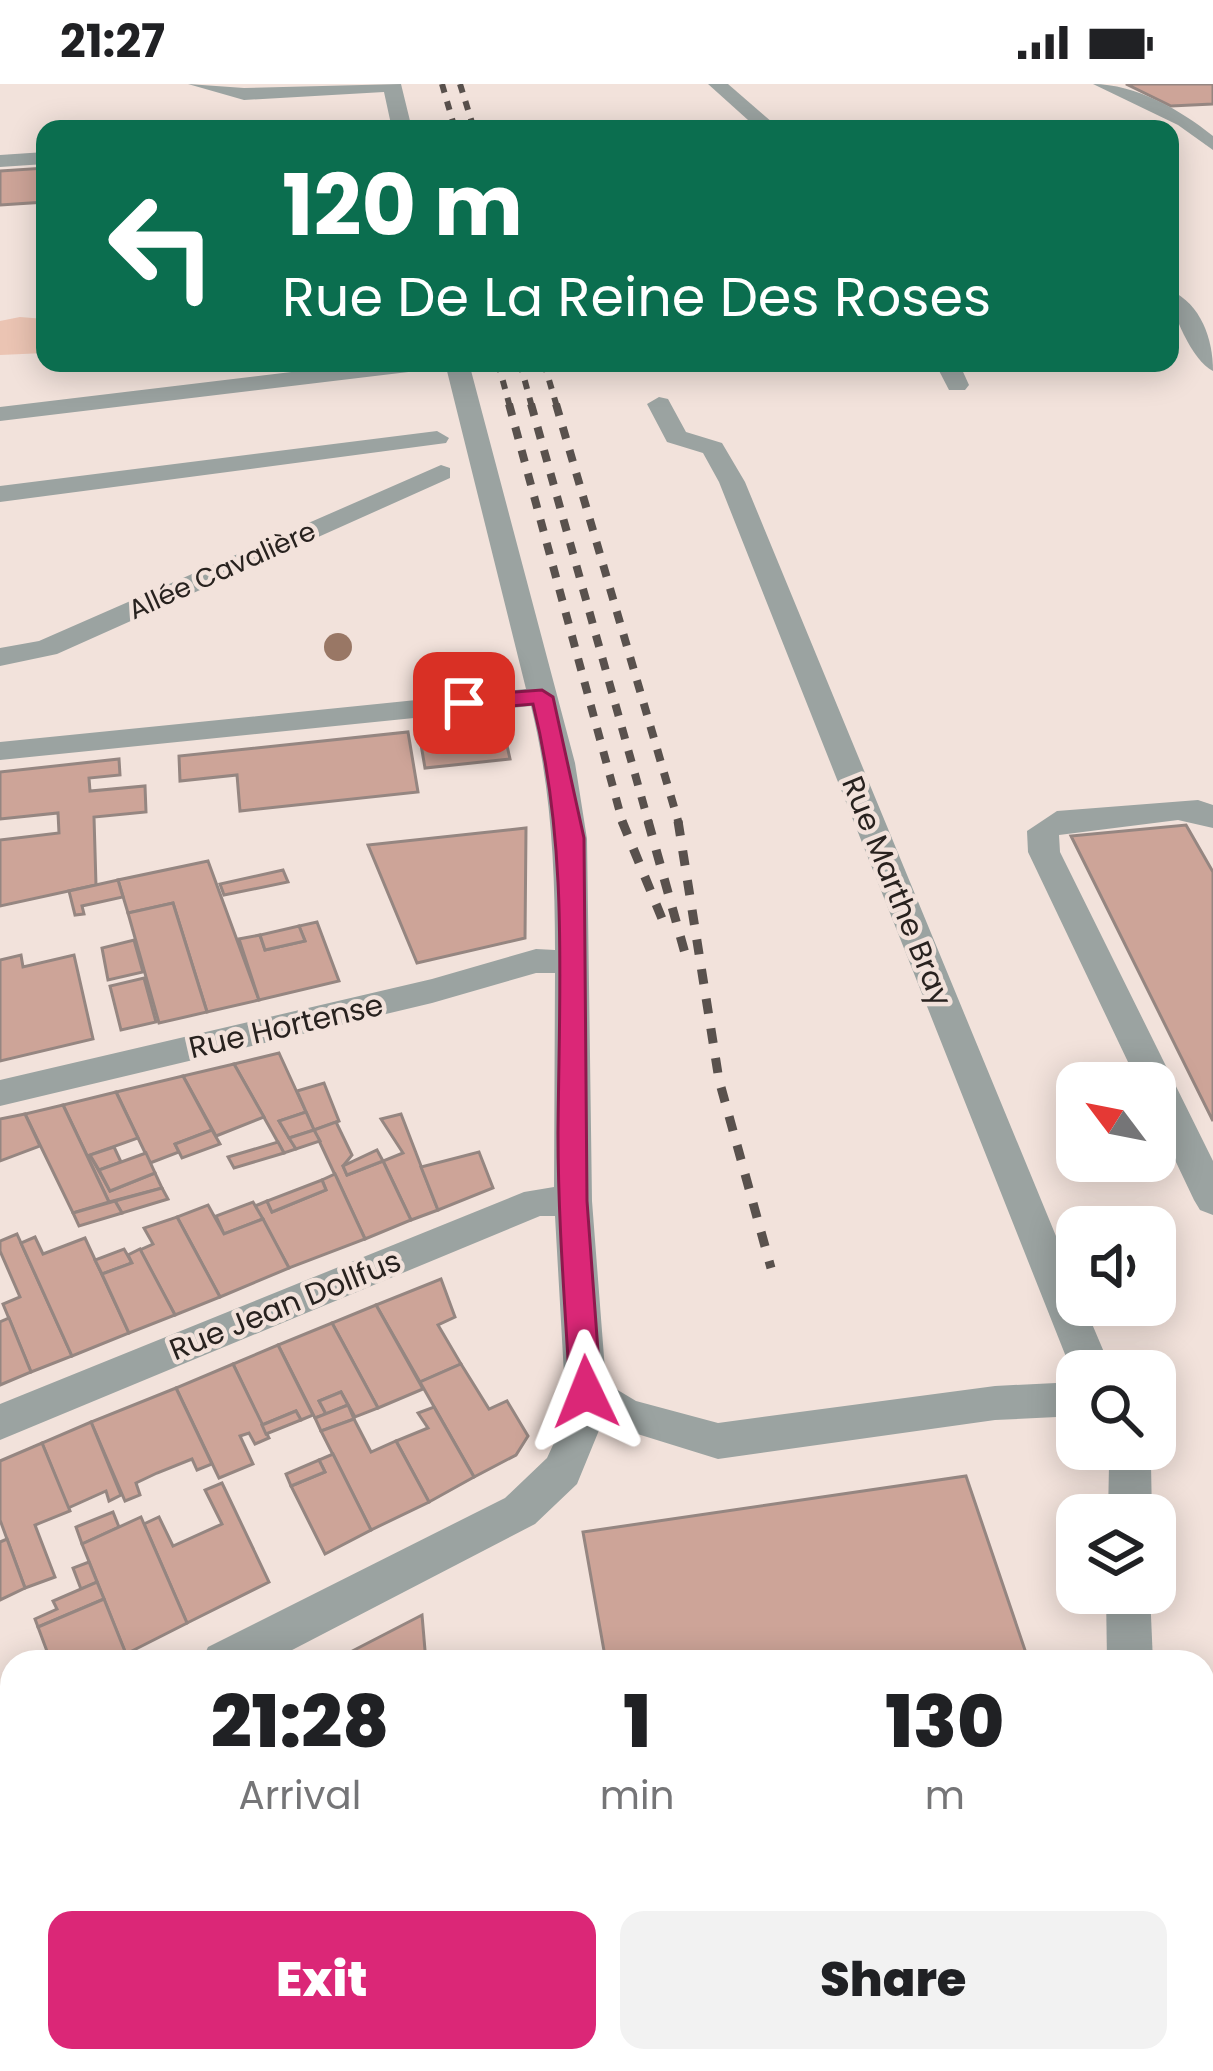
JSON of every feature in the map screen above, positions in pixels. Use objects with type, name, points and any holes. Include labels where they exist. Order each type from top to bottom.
[{"type":"street","points":[[197,84],[244,94],[392,85],[400,120]]},
{"type":"street","points":[[716,84],[759,120]]},
{"type":"street","points":[[0,161],[36,159]]},
{"type":"street","points":[[0,414],[350,372]]},
{"type":"street","points":[[248,1650],[520,1511],[562,1471],[580,1432],[586,1392],[573,1201],[572,838],[542,697],[459,372]]},
{"type":"street","name":"Rue Marthe Bray","points":[[659,404],[676,437],[713,448],[732,482],[1083,1350]]},
{"type":"street","points":[[0,494],[437,437]]},
{"type":"street","name":"Allée Cavalière","points":[[0,657],[46,649],[441,473]]},
{"type":"street","points":[[0,751],[542,697]]},
{"type":"street","points":[[1213,818],[1198,809],[1178,810],[1057,821],[1043,831],[1044,852],[1213,1200]]},
{"type":"street","name":"Rue Hortense","points":[[0,1093],[432,992],[536,961],[572,962]]},
{"type":"street","name":"Rue Jean Dollfus","points":[[0,1422],[537,1202],[573,1201]]},
{"type":"street","points":[[586,1392],[625,1415],[718,1441],[994,1403],[1056,1400]]},
{"type":"street","points":[[1129,1614],[1130,1650]]},
{"type":"lane","points":[[1102,84],[1184,122],[1213,145]]},
{"type":"lane","points":[[1184,122],[1213,116]]},
{"type":"lane","points":[[1179,306],[1213,365]]},
{"type":"shaded area","points":[[36,318],[36,353],[0,355],[0,321]]},
{"type":"building","points":[[1126,84],[1213,84],[1213,104],[1171,106]]},
{"type":"building","points":[[36,169],[36,203],[0,205],[0,171]]},
{"type":"building","points":[[501,719],[510,759],[425,768],[418,727]]},
{"type":"building","points":[[408,732],[418,792],[240,811],[237,775],[180,781],[179,756]]},
{"type":"building","points":[[119,759],[120,775],[89,778],[90,791],[145,786],[146,812],[94,817],[96,885],[0,906],[0,840],[59,833],[58,813],[0,819],[0,772]]},
{"type":"building","points":[[1186,825],[1213,872],[1213,1121],[1071,836]]},
{"type":"building","points":[[526,828],[525,938],[417,963],[368,845]]},
{"type":"building","points":[[208,861],[259,1000],[207,1012],[173,903],[128,913],[118,880]]},
{"type":"building","points":[[283,870],[288,882],[224,895],[220,884]]},
{"type":"building","points":[[118,880],[123,897],[82,906],[84,914],[75,915],[69,891]]},
{"type":"building","points":[[173,903],[207,1012],[159,1023],[128,913]]},
{"type":"building","points":[[317,922],[339,981],[259,1000],[239,939],[260,935],[265,950],[305,941],[299,926]]},
{"type":"building","points":[[299,926],[305,941],[265,950],[260,935]]},
{"type":"building","points":[[134,940],[143,972],[108,980],[102,948]]},
{"type":"building","points":[[21,955],[23,967],[74,955],[93,1039],[0,1061],[0,960]]},
{"type":"building","points":[[144,978],[156,1022],[121,1030],[110,986]]},
{"type":"building","points":[[279,1053],[306,1112],[279,1121],[296,1149],[284,1153],[234,1064]]},
{"type":"building","points":[[234,1064],[264,1117],[216,1136],[183,1076]]},
{"type":"building","points":[[183,1076],[212,1130],[175,1144],[179,1152],[150,1163],[116,1092]]},
{"type":"building","points":[[324,1083],[339,1121],[314,1130],[297,1091]]},
{"type":"building","points":[[116,1092],[138,1138],[90,1155],[110,1191],[155,1173],[162,1188],[109,1202],[63,1105]]},
{"type":"building","points":[[63,1105],[109,1202],[73,1213],[25,1114]]},
{"type":"building","points":[[306,1112],[314,1130],[289,1138],[279,1121]]},
{"type":"building","points":[[25,1114],[40,1146],[0,1161],[0,1119]]},
{"type":"building","points":[[401,1114],[438,1210],[411,1220],[383,1161],[403,1153],[381,1119]]},
{"type":"building","points":[[336,1122],[352,1155],[343,1166],[347,1175],[383,1161],[411,1220],[365,1239],[314,1130]]},
{"type":"building","points":[[212,1130],[220,1144],[182,1158],[175,1144]]},
{"type":"building","points":[[314,1130],[320,1141],[296,1149],[289,1138]]},
{"type":"building","points":[[278,1142],[284,1153],[234,1168],[228,1157]]},
{"type":"building","points":[[114,1147],[121,1162],[99,1170],[90,1155]]},
{"type":"building","points":[[377,1150],[383,1161],[347,1175],[343,1166]]},
{"type":"building","points":[[479,1152],[493,1188],[438,1210],[421,1167]]},
{"type":"building","points":[[146,1153],[155,1173],[110,1191],[99,1170]]},
{"type":"building","points":[[335,1174],[365,1239],[289,1268],[255,1206],[267,1201],[272,1212],[326,1190],[322,1180]]},
{"type":"building","points":[[322,1180],[326,1190],[272,1212],[267,1201]]},
{"type":"building","points":[[162,1188],[168,1199],[122,1213],[115,1201]]},
{"type":"building","points":[[115,1201],[122,1213],[79,1226],[73,1213]]},
{"type":"building","points":[[253,1202],[263,1219],[224,1234],[216,1216]]},
{"type":"building","points":[[208,1205],[224,1234],[263,1219],[289,1268],[220,1297],[177,1217]]},
{"type":"building","points":[[177,1217],[220,1297],[175,1315],[140,1250],[153,1244],[144,1228]]},
{"type":"building","points":[[17,1234],[72,1356],[31,1372],[3,1304],[20,1297],[0,1241]]},
{"type":"building","points":[[35,1237],[43,1254],[85,1238],[129,1333],[72,1356],[21,1243]]},
{"type":"building","points":[[124,1249],[132,1263],[102,1274],[95,1260]]},
{"type":"building","points":[[140,1249],[175,1315],[129,1333],[102,1274],[132,1263],[128,1255]]},
{"type":"building","points":[[441,1279],[455,1317],[438,1325],[461,1364],[420,1382],[376,1305]]},
{"type":"building","points":[[376,1305],[423,1389],[378,1408],[332,1323]]},
{"type":"building","points":[[9,1318],[31,1372],[0,1385],[0,1322]]},
{"type":"building","points":[[332,1323],[378,1408],[355,1417],[341,1392],[319,1401],[326,1414],[315,1418],[278,1345]]},
{"type":"building","points":[[278,1345],[313,1415],[301,1420],[296,1411],[262,1425],[233,1364]]},
{"type":"building","points":[[233,1364],[269,1438],[255,1444],[249,1433],[240,1436],[253,1464],[219,1478],[176,1388]]},
{"type":"building","points":[[461,1364],[489,1409],[507,1401],[528,1436],[516,1455],[474,1477],[420,1382]]},
{"type":"building","points":[[176,1388],[212,1464],[197,1470],[192,1459],[157,1473],[136,1483],[140,1495],[125,1501],[91,1422]]},
{"type":"building","points":[[341,1392],[348,1405],[326,1414],[319,1401]]},
{"type":"building","points":[[348,1405],[354,1419],[321,1431],[315,1418]]},
{"type":"building","points":[[434,1407],[474,1477],[429,1502],[396,1441],[428,1428],[418,1413]]},
{"type":"building","points":[[296,1411],[301,1420],[266,1434],[262,1425]]},
{"type":"building","points":[[354,1419],[371,1452],[396,1441],[429,1502],[371,1530],[321,1431]]},
{"type":"building","points":[[91,1422],[121,1495],[109,1501],[106,1491],[68,1508],[42,1443]]},
{"type":"building","points":[[42,1443],[70,1511],[35,1525],[55,1577],[25,1588],[0,1520],[0,1461]]},
{"type":"building","points":[[333,1454],[371,1530],[325,1554],[291,1486],[325,1472],[319,1460]]},
{"type":"building","points":[[319,1460],[325,1472],[291,1486],[286,1474]]},
{"type":"building","points":[[966,1476],[1025,1650],[604,1650],[583,1532]]},
{"type":"building","points":[[222,1483],[269,1582],[187,1623],[144,1524],[159,1517],[173,1546],[222,1524],[205,1490]]},
{"type":"building","points":[[113,1512],[119,1527],[82,1544],[76,1527]]},
{"type":"building","points":[[141,1517],[187,1623],[134,1650],[124,1650],[82,1544]]},
{"type":"building","points":[[7,1539],[25,1588],[0,1600],[0,1542]]},
{"type":"building","points":[[89,1562],[97,1582],[81,1589],[73,1568]]},
{"type":"building","points":[[97,1582],[104,1599],[38,1627],[35,1619],[57,1609],[53,1601]]},
{"type":"building","points":[[104,1599],[124,1650],[47,1650],[38,1627]]},
{"type":"building","points":[[422,1615],[425,1650],[354,1650]]},
{"type":"railway","points":[[442,84],[452,120]]},
{"type":"railway","points":[[460,84],[471,120]]},
{"type":"railway","points":[[500,372],[510,407]]},
{"type":"railway","points":[[522,372],[532,407]]},
{"type":"railway","points":[[547,372],[557,407]]},
{"type":"railway","points":[[509,404],[623,822]]},
{"type":"railway","points":[[531,404],[649,824]]},
{"type":"railway","points":[[556,404],[679,824]]},
{"type":"railway","points":[[648,821],[688,964]]},
{"type":"railway","points":[[678,821],[719,1080],[771,1268]]},
{"type":"railway","points":[[623,822],[665,926]]},
{"type":"route","points":[[464,703],[542,697],[560,763],[572,838],[573,1201],[586,1392]]}]
